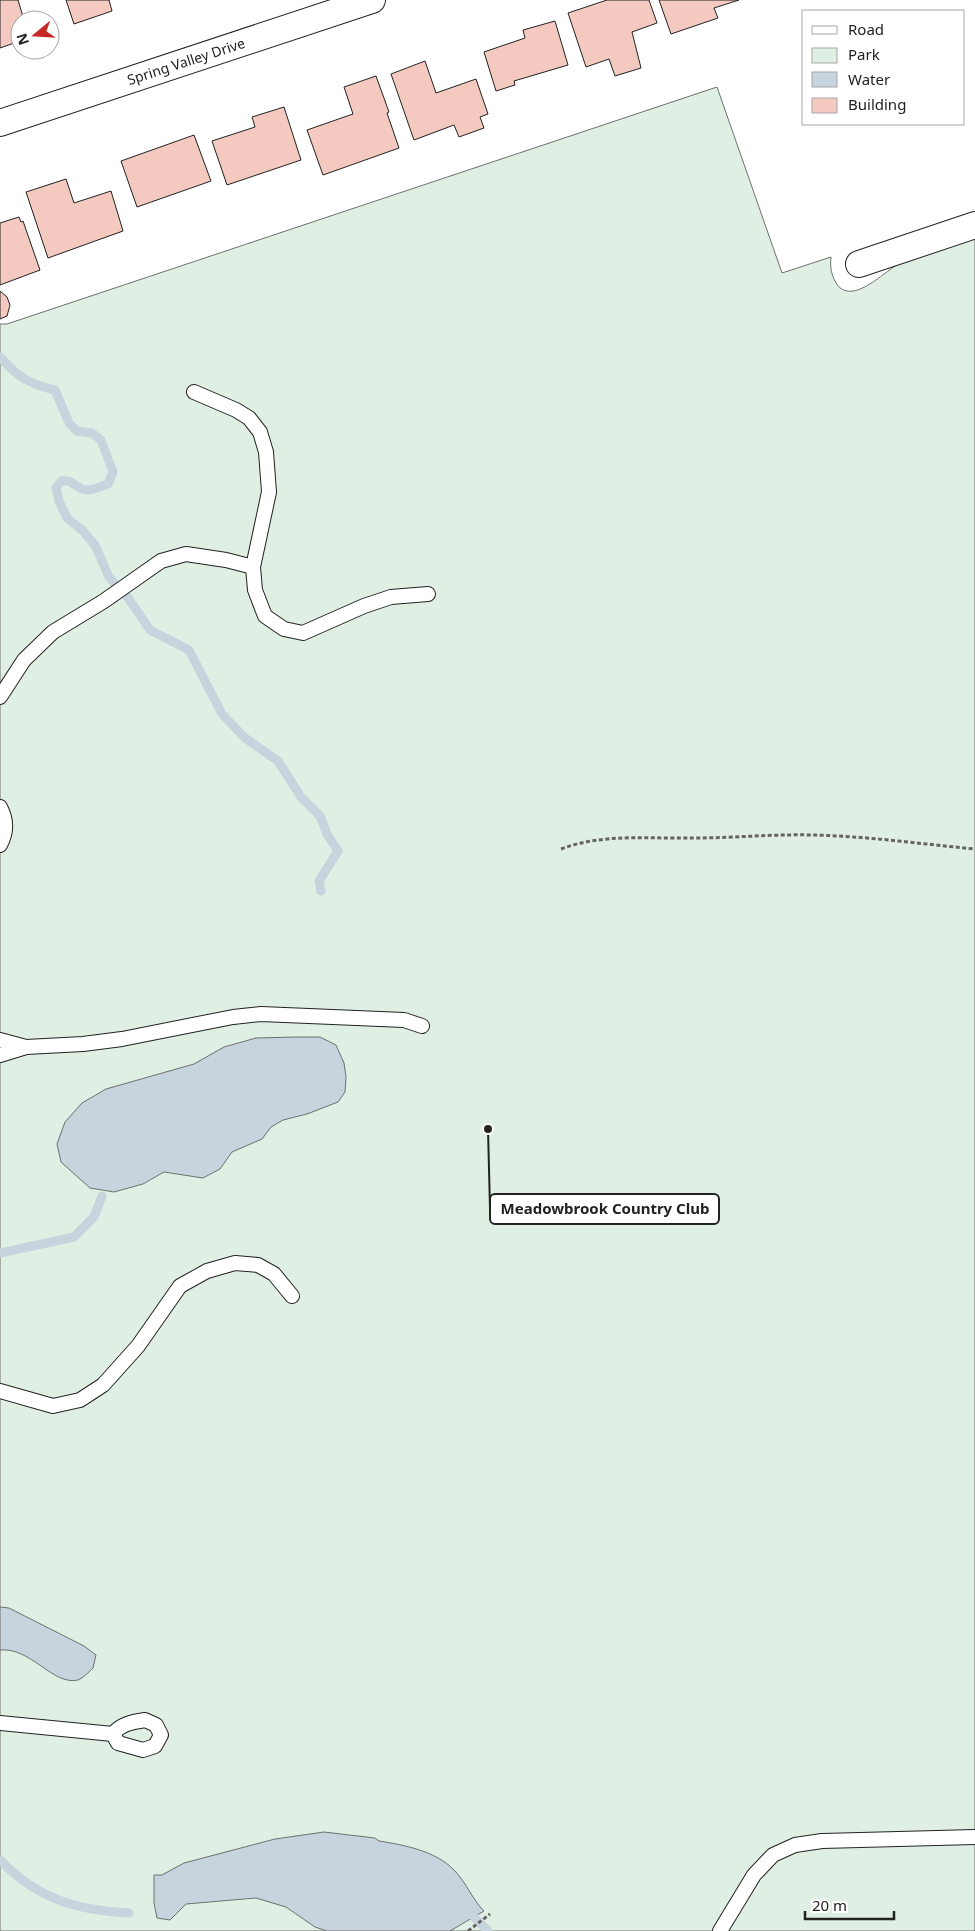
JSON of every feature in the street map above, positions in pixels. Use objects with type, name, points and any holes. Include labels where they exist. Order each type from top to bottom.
[{"type":"street","name":"Spring Valley Drive","points":[[0,122],[372,0]]},
{"type":"street","points":[[859,264],[975,225]]},
{"type":"lane","points":[[194,392],[236,410],[249,418],[260,432],[266,452],[269,492],[254,567],[254,590],[264,616],[284,628],[303,633],[364,606],[391,597],[428,594]]},
{"type":"lane","points":[[0,697],[24,660],[53,632],[104,601],[161,561],[186,554],[226,560],[254,567]]},
{"type":"lane","points":[[0,807],[6,818],[3,839],[0,845]]},
{"type":"lane","points":[[0,1055],[26,1047],[83,1044],[112,1040],[233,1016],[261,1014],[404,1020],[422,1026]]},
{"type":"lane","points":[[0,1040],[26,1047]]},
{"type":"lane","points":[[0,1391],[53,1406],[80,1400],[103,1385],[138,1346],[180,1286],[207,1271],[234,1263],[258,1265],[274,1274],[292,1296]]},
{"type":"lane","points":[[0,1723],[113,1734]]},
{"type":"lane","points":[[720,1931],[754,1875],[773,1855],[795,1845],[822,1841],[975,1837]]},
{"type":"path","points":[[561,849],[579,842],[629,838],[804,835],[878,839],[975,849]]},
{"type":"path","points":[[468,1931],[490,1914]]},
{"type":"green space","points":[[717,87],[782,273],[831,257],[831,270],[836,283],[843,290],[851,291],[869,284],[902,262],[975,235],[975,1931],[0,1931],[0,324],[7,324]]},
{"type":"water","points":[[320,1037],[336,1045],[344,1063],[346,1077],[345,1092],[338,1102],[307,1114],[283,1120],[271,1127],[262,1139],[232,1152],[220,1169],[203,1178],[164,1172],[143,1184],[114,1192],[90,1188],[61,1162],[57,1144],[65,1122],[82,1103],[106,1089],[194,1064],[224,1047],[256,1038]]},
{"type":"water","points":[[0,1607],[9,1608],[84,1646],[96,1655],[93,1668],[78,1680],[69,1680],[60,1677],[22,1654],[0,1650]]},
{"type":"water","points":[[324,1832],[375,1838],[379,1841],[419,1850],[438,1858],[454,1870],[484,1911],[450,1931],[327,1931],[315,1927],[286,1907],[256,1898],[186,1904],[170,1920],[157,1918],[154,1903],[154,1875],[162,1875],[184,1863],[275,1839]]},
{"type":"building","points":[[0,0],[18,0],[21,10],[10,10],[10,44],[0,48]]},
{"type":"building","points":[[66,0],[109,0],[112,11],[74,24]]},
{"type":"building","points":[[607,0],[649,0],[657,23],[632,32],[641,68],[615,76],[609,59],[586,67],[568,13]]},
{"type":"building","points":[[659,0],[739,0],[714,8],[718,18],[671,34]]},
{"type":"building","points":[[555,21],[568,65],[514,81],[515,85],[496,91],[484,52],[525,38],[523,30]]},
{"type":"building","points":[[425,61],[436,93],[476,79],[488,114],[480,117],[484,128],[459,137],[454,125],[414,140],[391,74]]},
{"type":"building","points":[[376,76],[399,148],[323,175],[307,130],[353,114],[344,87]]},
{"type":"building","points":[[284,107],[301,160],[227,185],[212,141],[255,127],[252,117]]},
{"type":"building","points":[[194,135],[211,181],[137,207],[121,161]]},
{"type":"building","points":[[66,179],[74,203],[111,191],[123,231],[48,258],[26,192]]},
{"type":"building","points":[[19,217],[21,222],[23,221],[40,270],[0,285],[0,223]]},
{"type":"building","points":[[0,291],[7,297],[10,305],[7,316],[0,319]]},
{"type":"waterway","points":[[0,357],[24,379],[55,390],[69,423],[77,431],[92,433],[101,440],[113,472],[108,484],[86,490],[69,481],[61,481],[56,488],[59,501],[67,518],[82,530],[95,545],[109,577],[129,599],[150,630],[189,650],[222,714],[245,738],[278,761],[301,797],[320,816],[327,834],[338,851],[319,881],[321,891]]},
{"type":"waterway","points":[[0,1253],[74,1237],[94,1217],[102,1196]]},
{"type":"waterway","points":[[0,1860],[29,1884],[58,1900],[91,1909],[129,1913]]},
{"type":"waterway","points":[[474,1917],[488,1931]]},
{"type":"place","name":"Meadowbrook Country Club","points":[[488,1129]]}]
